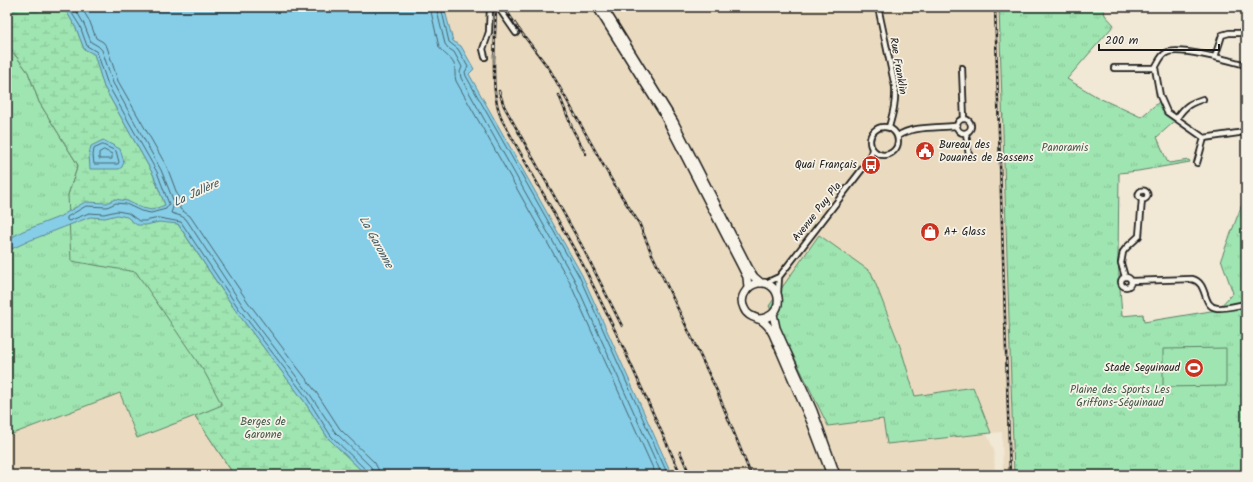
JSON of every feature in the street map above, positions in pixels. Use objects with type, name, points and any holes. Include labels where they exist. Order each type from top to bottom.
[{"type":"main road","points":[[597,7],[674,132],[747,277],[748,288]]},
{"type":"main road","points":[[603,7],[668,110],[749,269],[754,277],[771,286],[778,295],[778,305],[773,314],[764,319],[758,319]]},
{"type":"main road","points":[[763,283],[756,283],[748,288],[743,297],[743,307],[749,315],[766,324],[773,334],[812,422],[831,475]]},
{"type":"main road","points":[[773,314],[776,328],[813,411],[836,475]]},
{"type":"street","points":[[485,57],[483,48],[489,32],[490,7]]},
{"type":"street","points":[[498,7],[516,33]]},
{"type":"street","name":"Rue Franklin","points":[[878,7],[895,87],[894,110],[889,127]]},
{"type":"street","points":[[1215,57],[1222,35],[1229,33],[1242,33]]},
{"type":"street","points":[[1246,64],[1173,50],[1165,53],[1155,68],[1160,96],[1167,112],[1204,138],[1246,132]]},
{"type":"street","points":[[962,68],[964,119]]},
{"type":"street","points":[[1114,68],[1155,68]]},
{"type":"street","points":[[1176,118],[1184,108],[1203,99]]},
{"type":"street","points":[[898,136],[904,132],[912,130],[955,126],[960,132],[966,133],[970,131],[971,127],[969,121],[964,119]]},
{"type":"street","points":[[957,128],[958,123],[964,119]]},
{"type":"street","points":[[870,159],[881,155],[887,155],[898,146],[898,136],[896,132],[889,127],[880,127],[872,132],[869,140],[872,149],[881,155]]},
{"type":"street","points":[[966,133],[969,156]]},
{"type":"street","points":[[1197,163],[1204,138]]},
{"type":"street","name":"Avenue Puy Pla","points":[[763,283],[779,277],[870,159],[872,149]]},
{"type":"street","points":[[1125,277],[1121,258],[1126,248],[1139,236],[1142,199]]},
{"type":"street","points":[[778,295],[779,277]]},
{"type":"street","points":[[1125,277],[1121,280],[1123,286],[1130,286],[1131,281]]},
{"type":"street","points":[[1125,277],[1128,277],[1131,281],[1198,280],[1202,285],[1210,305],[1217,308],[1246,304]]},
{"type":"shaded area","points":[[444,7],[999,7],[1014,475],[1003,475],[1002,432],[991,433],[973,387],[915,396],[901,349],[871,272],[883,419],[887,444],[987,434],[994,450],[995,475],[672,475],[582,275],[469,73],[474,69],[461,46],[453,41]]},
{"type":"shaded area","points":[[120,393],[137,438],[195,416],[234,475],[7,475],[7,436]]},
{"type":"green space","name":"Berges de Garonne","points":[[7,7],[64,7],[76,28],[84,49],[94,53],[104,87],[153,174],[165,205],[236,311],[304,401],[328,438],[366,475],[234,475],[195,416],[222,405],[205,373],[136,272],[71,261],[68,195],[78,165],[39,102],[28,72],[7,44]]},
{"type":"green space","points":[[999,7],[1103,7],[1105,15],[1114,25],[1067,79],[1099,98],[1141,117],[1159,102],[1165,113],[1175,121],[1157,137],[1169,163],[1189,160],[1190,162],[1119,173],[1118,260],[1122,316],[1143,314],[1144,322],[1217,310],[1233,293],[1221,259],[1246,194],[1246,475],[1014,475]]},
{"type":"green space","points":[[7,44],[28,72],[39,102],[78,165],[68,195],[136,272],[245,332],[234,475],[195,416],[137,438],[120,393],[7,436]]},
{"type":"green space","points":[[819,235],[871,272],[901,349],[915,396],[973,387],[991,433],[887,444],[883,419],[828,426],[769,306]]},
{"type":"green space","name":"Stade Seguinaud","points":[[1226,348],[1226,386],[1163,387],[1163,349]]},
{"type":"water","points":[[64,7],[444,7],[453,41],[461,46],[474,69],[469,74],[582,275],[672,475],[366,475],[328,438],[304,401],[236,311],[178,224],[159,222],[146,225],[137,225],[127,217],[117,215],[105,218],[90,217],[7,251],[7,240],[23,231],[59,217],[85,202],[107,203],[115,199],[127,201],[142,208],[152,210],[165,205],[153,174],[104,87],[94,54],[84,49],[76,28]]},
{"type":"water","points":[[103,140],[120,149],[124,162],[122,167],[119,169],[90,169],[89,154],[91,146]]},
{"type":"railway","points":[[494,61],[496,7]]},
{"type":"railway","points":[[504,7],[518,28]]},
{"type":"railway","points":[[995,7],[1010,475]]},
{"type":"railway","points":[[515,24],[550,70],[615,186],[639,223],[651,252],[717,391],[751,475]]},
{"type":"railway","points":[[494,55],[494,80],[497,104],[502,120],[583,265],[623,347],[681,475]]},
{"type":"railway","points":[[499,91],[504,106],[582,246],[622,326]]},
{"type":"railway","points":[[559,95],[573,130],[586,154]]},
{"type":"railway","points":[[680,452],[690,475]]},
{"type":"place","name":"Bureau des Douanes de Bassens","points":[[925,151]]},
{"type":"place","name":"Quai Français","points":[[871,165]]},
{"type":"place","name":"A+ Glass","points":[[930,232]]},
{"type":"place","name":"Stade Seguinaud","points":[[1194,368]]},
{"type":"park label","name":"Panoramis","points":[[1065,148]]},
{"type":"park label","name":"Plaine des Sports Les Griffons-Séguinaud","points":[[1120,396]]},
{"type":"water label","name":"La Jallère","points":[[196,193]]},
{"type":"water label","name":"La Garonne","points":[[376,242]]}]
